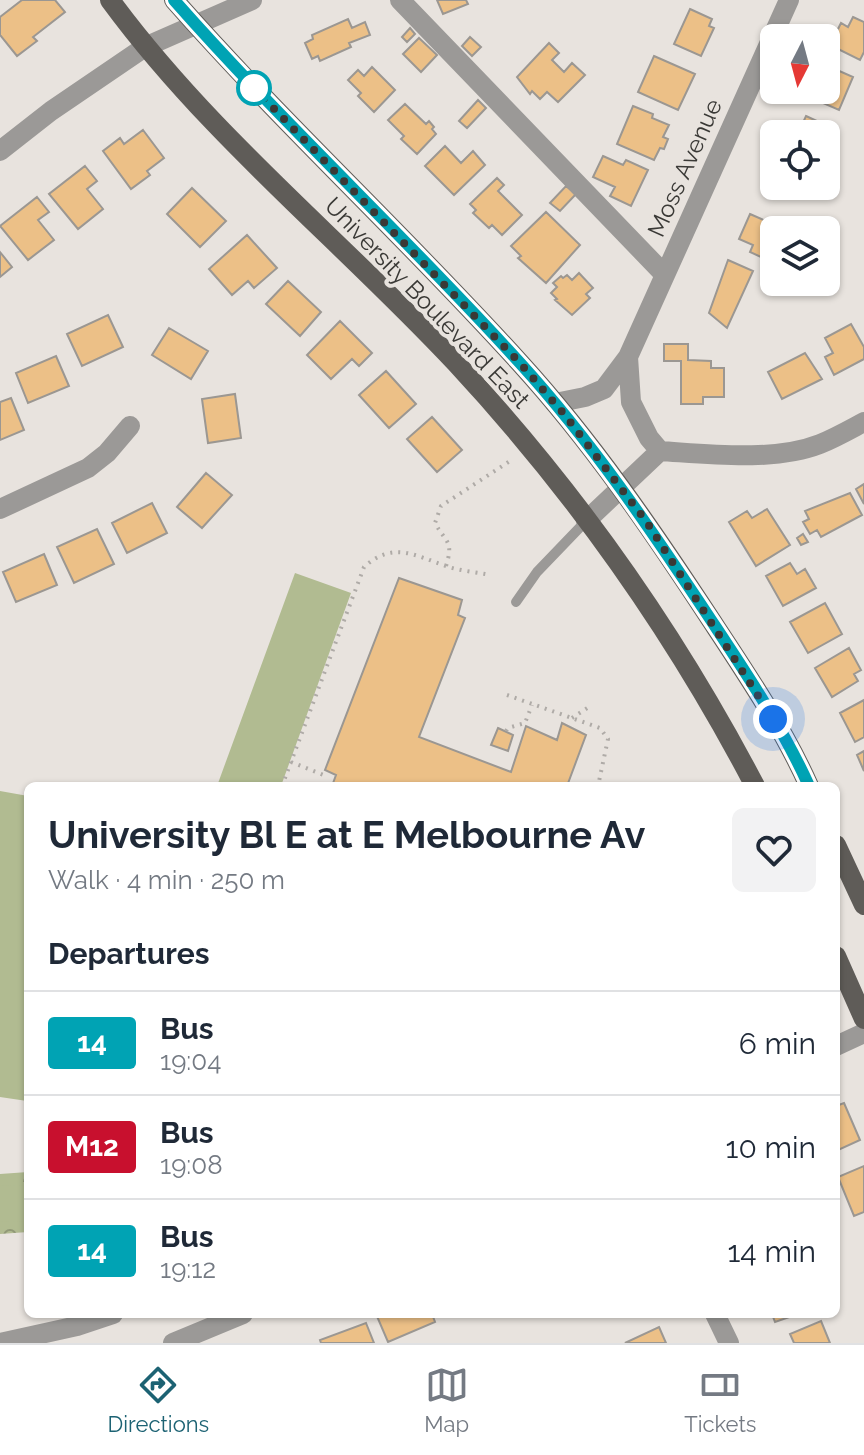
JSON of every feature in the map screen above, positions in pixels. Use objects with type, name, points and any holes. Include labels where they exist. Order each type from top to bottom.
[{"type":"main road","name":"University Boulevard East","points":[[110,0],[145,47],[251,159],[456,363],[546,468],[626,573],[681,657],[753,782]]},
{"type":"main road","name":"University Boulevard East","points":[[174,0],[555,403],[646,521],[746,674],[807,782]]},
{"type":"main road","points":[[840,854],[864,905]]},
{"type":"main road","points":[[842,985],[864,1019]]},
{"type":"street","points":[[0,151],[51,111],[145,47],[252,0]]},
{"type":"street","points":[[400,0],[665,275]]},
{"type":"street","name":"Moss Avenue","points":[[555,403],[585,397],[604,389],[628,357],[789,0]]},
{"type":"street","name":"Moss Avenue","points":[[628,357],[631,402],[649,438],[660,451]]},
{"type":"street","points":[[586,521],[660,451],[712,455],[786,452],[818,445],[864,422]]},
{"type":"street","points":[[0,509],[88,468],[107,453],[130,426]]},
{"type":"street","points":[[840,1044],[864,1033]]},
{"type":"street","points":[[0,1343],[101,1318]]},
{"type":"street","points":[[173,1343],[233,1318]]},
{"type":"street","points":[[717,1318],[729,1343]]},
{"type":"lane","points":[[516,602],[537,572],[586,521]]},
{"type":"path","points":[[446,566],[449,542],[435,523],[441,506],[510,461]]},
{"type":"path","points":[[284,782],[364,567],[375,557],[393,552],[417,554],[446,566],[490,575]]},
{"type":"path","points":[[507,695],[600,728],[608,739],[599,782]]},
{"type":"path","points":[[506,731],[525,723],[532,705]]},
{"type":"path","points":[[572,718],[592,705]]},
{"type":"path","points":[[291,762],[326,776]]},
{"type":"green space","points":[[295,573],[351,593],[282,782],[218,782]]},
{"type":"green space","points":[[0,791],[24,795],[24,1101],[0,1097]]},
{"type":"green space","points":[[24,1172],[24,1232],[0,1234],[0,1174]]},
{"type":"green space","points":[[24,1185],[24,1221],[0,1222],[0,1186]]},
{"type":"building","points":[[22,0],[55,0],[65,12],[33,37],[37,41],[17,56],[0,35],[0,17]]},
{"type":"building","points":[[437,0],[466,0],[468,4],[443,14]]},
{"type":"building","points":[[690,9],[712,19],[709,26],[714,28],[701,56],[674,44]]},
{"type":"building","points":[[853,17],[864,22],[864,52],[860,60],[840,50],[840,25],[848,27]]},
{"type":"building","points":[[348,19],[352,28],[365,22],[370,35],[349,43],[351,47],[320,61],[318,56],[312,59],[305,43],[313,39],[312,35]]},
{"type":"building","points":[[410,28],[415,34],[407,42],[402,37]]},
{"type":"building","points":[[470,37],[481,47],[472,56],[462,46]]},
{"type":"building","points":[[419,38],[437,55],[421,72],[403,54]]},
{"type":"building","points":[[549,43],[559,53],[552,60],[564,72],[572,63],[585,75],[558,102],[547,92],[540,99],[532,91],[530,94],[517,77]]},
{"type":"building","points":[[654,56],[695,74],[678,110],[638,92]]},
{"type":"building","points":[[372,67],[395,90],[374,112],[348,80],[358,70],[364,76]]},
{"type":"building","points":[[840,71],[853,77],[839,110],[825,104],[840,104]]},
{"type":"building","points":[[478,100],[486,108],[467,128],[459,121]]},
{"type":"building","points":[[405,104],[426,124],[429,121],[436,134],[417,154],[401,139],[404,136],[388,120]]},
{"type":"building","points":[[633,106],[669,125],[663,137],[668,139],[664,149],[660,148],[654,160],[617,144]]},
{"type":"building","points":[[143,130],[164,158],[147,171],[150,175],[131,189],[103,151],[120,138],[124,144]]},
{"type":"building","points":[[445,146],[461,163],[473,151],[485,165],[454,195],[425,166]]},
{"type":"building","points":[[603,156],[623,165],[626,160],[648,170],[631,206],[610,196],[615,187],[593,177]]},
{"type":"building","points":[[85,166],[97,181],[87,189],[103,209],[78,229],[49,194]]},
{"type":"building","points":[[497,178],[504,185],[498,191],[522,215],[502,235],[473,213],[476,210],[470,204]]},
{"type":"building","points":[[566,186],[576,194],[560,211],[550,203]]},
{"type":"building","points":[[192,188],[226,221],[200,247],[167,214]]},
{"type":"building","points":[[37,197],[49,212],[38,220],[54,240],[28,260],[0,226]]},
{"type":"building","points":[[546,212],[580,245],[546,283],[518,258],[521,256],[511,246]]},
{"type":"building","points":[[750,214],[760,218],[760,256],[750,252],[753,245],[739,239]]},
{"type":"building","points":[[247,235],[277,268],[254,288],[248,281],[232,295],[209,269]]},
{"type":"building","points":[[0,252],[12,267],[0,277]]},
{"type":"building","points":[[728,260],[753,271],[727,328],[709,313]]},
{"type":"building","points":[[579,273],[593,288],[586,294],[590,298],[572,315],[551,293],[557,287],[553,283],[561,276],[567,275],[572,280]]},
{"type":"building","points":[[288,281],[321,312],[300,336],[266,304]]},
{"type":"building","points":[[108,315],[123,347],[82,366],[67,334]]},
{"type":"building","points":[[340,321],[372,353],[359,366],[352,359],[331,379],[307,355]]},
{"type":"building","points":[[851,324],[864,347],[864,359],[834,375],[825,357],[833,353],[825,338]]},
{"type":"building","points":[[169,328],[208,351],[191,379],[152,355]]},
{"type":"building","points":[[664,344],[688,344],[688,360],[711,361],[711,368],[724,368],[724,397],[703,397],[703,404],[681,404],[681,361],[664,361]]},
{"type":"building","points":[[805,353],[822,379],[782,399],[768,372]]},
{"type":"building","points":[[56,356],[69,386],[28,403],[16,373]]},
{"type":"building","points":[[386,371],[416,404],[389,428],[359,395]]},
{"type":"building","points":[[235,394],[241,438],[208,443],[202,399]]},
{"type":"building","points":[[11,398],[24,430],[0,440],[0,402]]},
{"type":"building","points":[[432,417],[462,450],[437,472],[407,439]]},
{"type":"building","points":[[206,473],[232,495],[202,528],[177,507]]},
{"type":"building","points":[[864,484],[864,504],[856,489]]},
{"type":"building","points":[[850,493],[862,515],[821,537],[817,530],[810,534],[803,522],[809,519],[805,511]]},
{"type":"building","points":[[152,503],[167,533],[127,553],[112,523]]},
{"type":"building","points":[[767,509],[790,545],[756,566],[729,522],[747,511],[752,518]]},
{"type":"building","points":[[97,529],[114,564],[74,583],[57,547]]},
{"type":"building","points":[[803,534],[808,542],[801,545],[797,538]]},
{"type":"building","points":[[44,554],[57,585],[16,602],[3,572]]},
{"type":"building","points":[[790,563],[797,574],[805,569],[816,588],[783,606],[766,576]]},
{"type":"building","points":[[399,578],[462,600],[458,615],[465,618],[419,737],[511,772],[526,726],[557,740],[562,723],[586,735],[568,782],[333,782],[336,775],[325,770]]},
{"type":"building","points":[[825,603],[842,634],[808,653],[790,622]]},
{"type":"building","points":[[849,648],[861,670],[854,674],[858,681],[832,697],[815,668]]},
{"type":"building","points":[[864,700],[864,737],[855,742],[840,713]]},
{"type":"building","points":[[498,728],[513,735],[508,751],[491,745]]},
{"type":"building","points":[[864,751],[864,771],[857,755]]},
{"type":"building","points":[[844,1103],[860,1140],[840,1149],[840,1104]]},
{"type":"building","points":[[864,1166],[864,1212],[854,1216],[840,1176]]},
{"type":"building","points":[[378,1318],[434,1318],[435,1322],[388,1342]]},
{"type":"building","points":[[821,1321],[830,1343],[794,1343],[790,1334]]},
{"type":"building","points":[[366,1323],[374,1343],[321,1343],[320,1340]]},
{"type":"building","points":[[659,1327],[666,1343],[625,1343]]},
{"type":"bus line","name":"14","points":[[174,0],[258,92],[520,363],[564,414],[646,521],[746,674],[807,782]]},
{"type":"route","points":[[254,88],[520,363],[564,414],[646,521],[773,719]]}]
